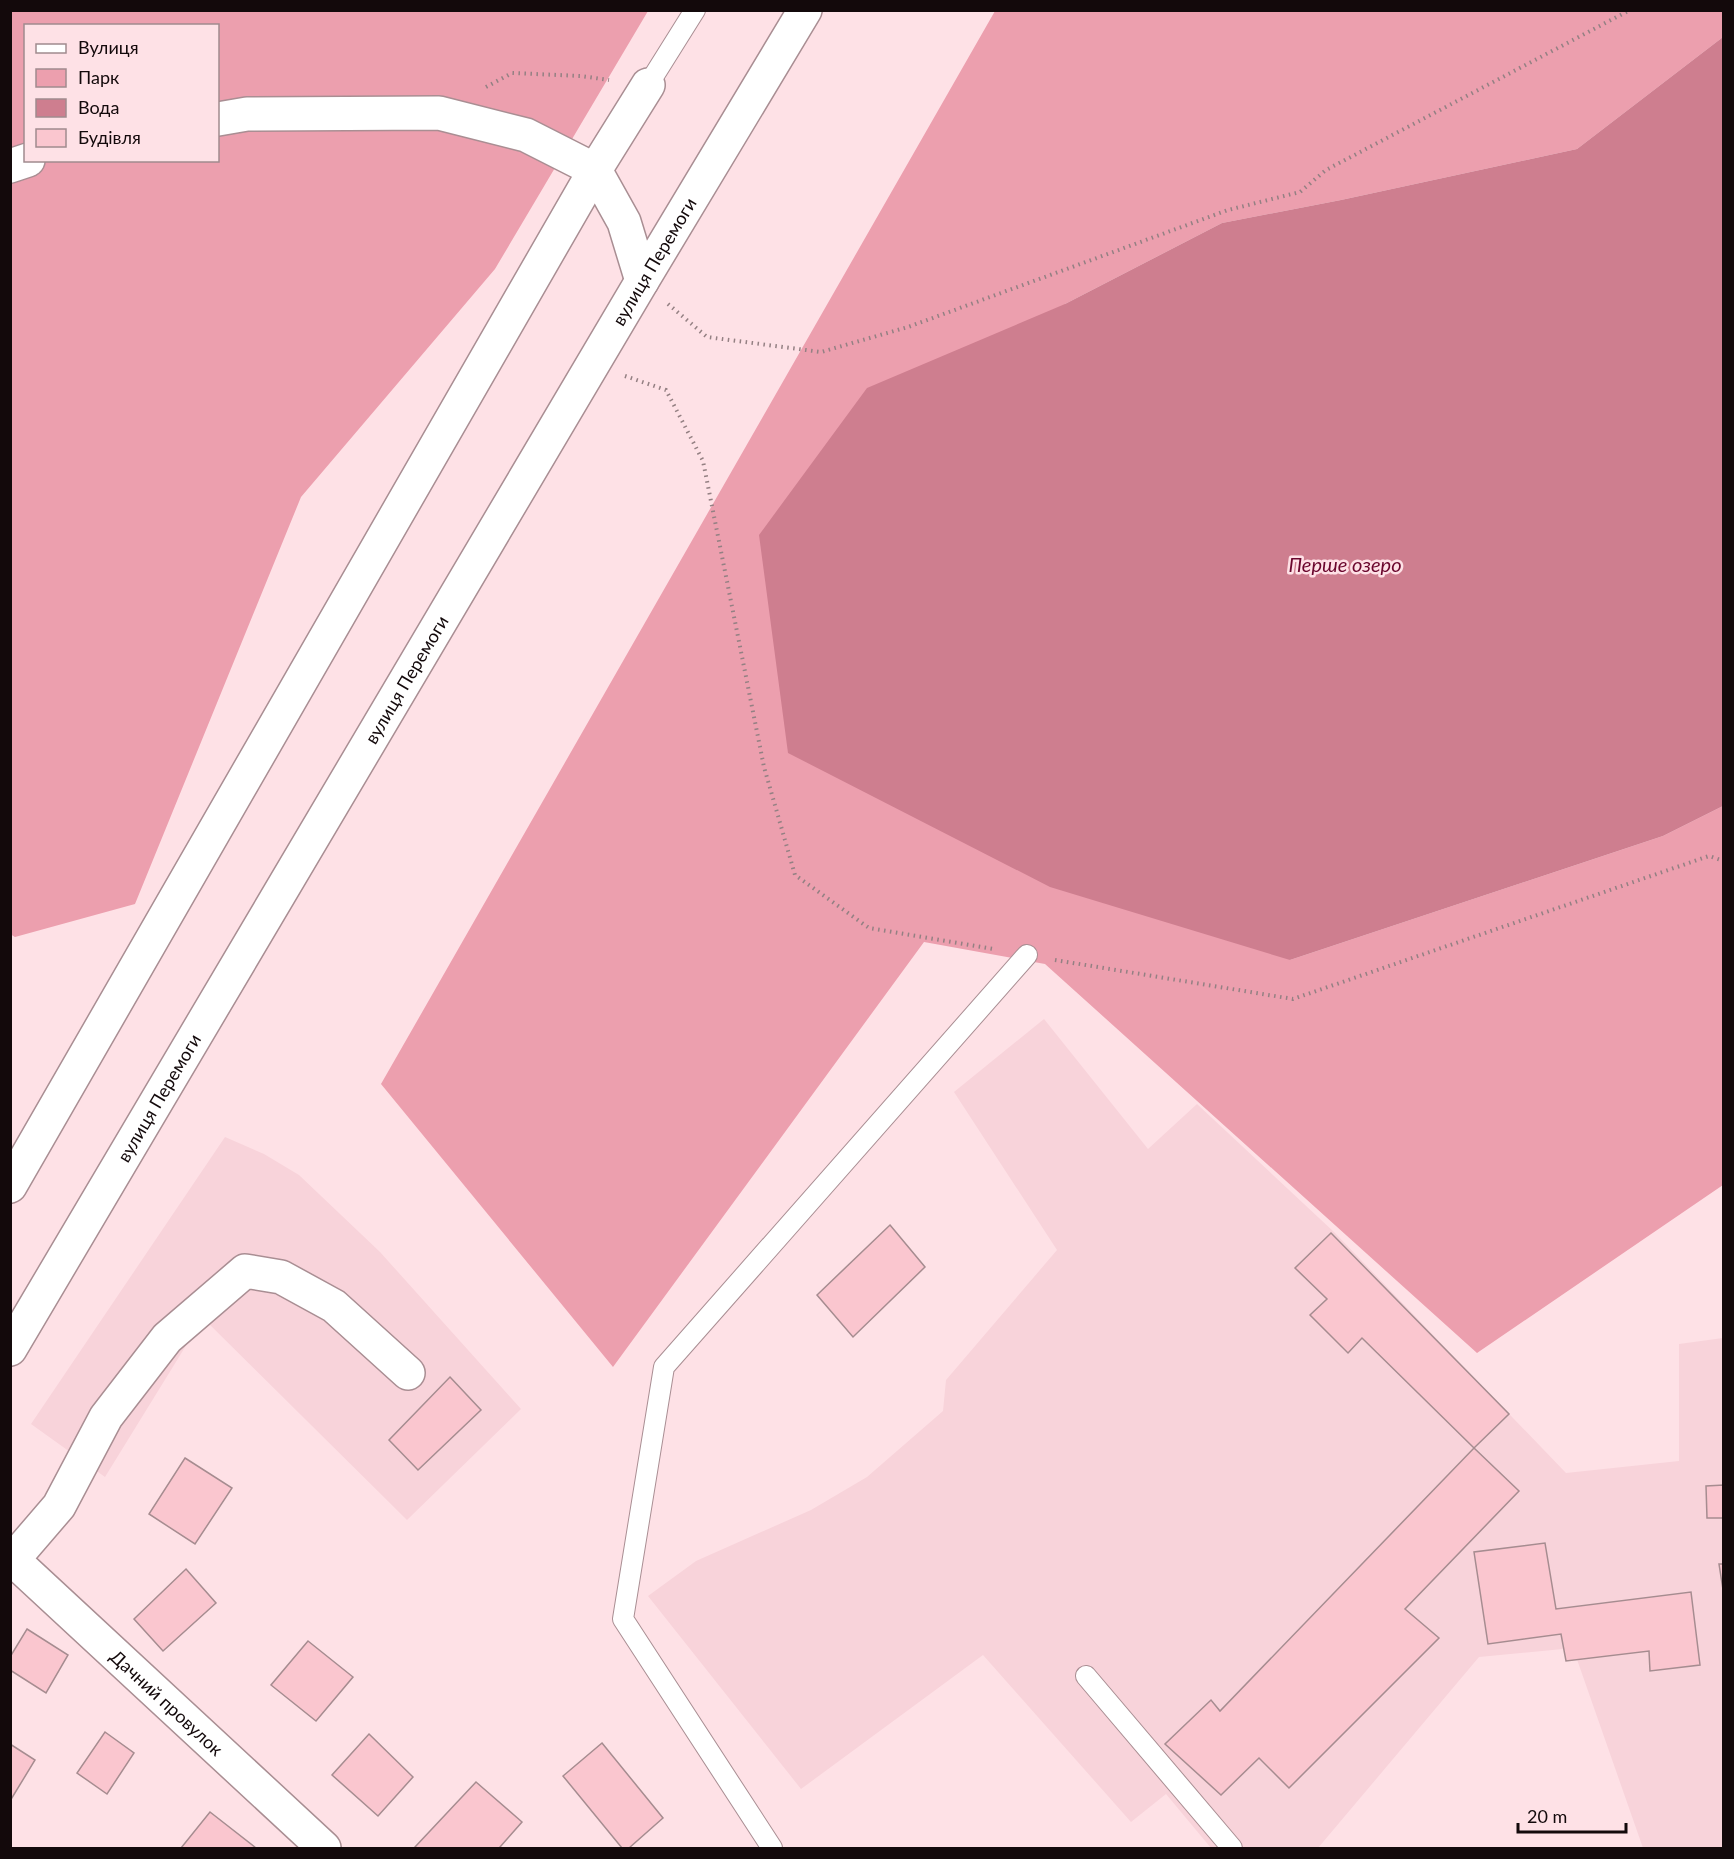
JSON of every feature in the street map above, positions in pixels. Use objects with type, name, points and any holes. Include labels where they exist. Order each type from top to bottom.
[{"type":"street","name":"вулиця Перемоги","points":[[10,1349],[642,281],[805,10]]},
{"type":"street","points":[[10,1186],[22,1142],[648,85]]},
{"type":"street","points":[[219,119],[247,114],[439,113],[526,135],[596,170],[624,222],[642,281]]},
{"type":"street","points":[[11,1560],[59,1506],[106,1417],[167,1338],[244,1270],[281,1277],[334,1306],[408,1373]]},
{"type":"street","name":"Дачний провулок","points":[[11,1560],[324,1848]]},
{"type":"lane","points":[[648,85],[695,10]]},
{"type":"lane","points":[[772,1848],[623,1619],[664,1366],[1027,955]]},
{"type":"lane","points":[[1086,1676],[1232,1848]]},
{"type":"path","points":[[642,281],[706,337],[821,352],[908,327],[1228,210],[1300,192],[1326,170],[1630,10]]},
{"type":"path","points":[[439,113],[512,73],[581,76],[648,85]]},
{"type":"path","points":[[593,365],[666,390],[703,461],[764,767],[795,875],[869,928],[1293,999],[1709,856],[1724,861]]},
{"type":"shaded area","points":[[1044,1019],[1148,1149],[1197,1104],[1334,1232],[1566,1473],[1679,1461],[1679,1344],[1723,1338],[1723,1848],[1643,1848],[1573,1648],[1479,1657],[1318,1848],[1211,1848],[1166,1794],[1131,1822],[983,1655],[801,1789],[648,1596],[696,1561],[811,1510],[867,1477],[943,1411],[946,1380],[1057,1250],[954,1092]]},
{"type":"shaded area","points":[[225,1137],[264,1154],[299,1175],[380,1252],[521,1409],[407,1520],[203,1318],[105,1477],[31,1424]]},
{"type":"green space","points":[[10,11],[648,11],[495,269],[301,497],[135,904],[15,937],[10,934]]},
{"type":"green space","points":[[995,11],[1723,11],[1723,37],[1577,149],[1222,223],[1065,304],[1290,960],[1663,836],[1723,806],[1723,1185],[1477,1353],[1045,964],[924,942],[613,1367],[381,1084]]},
{"type":"water","name":"Перше озеро","points":[[1723,37],[1723,806],[1663,836],[1290,960],[1050,887],[788,753],[759,535],[867,388],[1065,304],[1222,223],[1577,149]]},
{"type":"building","points":[[890,1225],[925,1267],[853,1337],[817,1295]]},
{"type":"building","points":[[1331,1233],[1509,1414],[1474,1448],[1362,1338],[1348,1353],[1310,1315],[1327,1299],[1295,1268]]},
{"type":"building","points":[[450,1377],[481,1410],[418,1470],[389,1440]]},
{"type":"building","points":[[1474,1448],[1519,1491],[1405,1609],[1439,1638],[1289,1788],[1259,1758],[1221,1795],[1165,1744],[1211,1700],[1220,1711]]},
{"type":"building","points":[[185,1458],[232,1488],[195,1544],[149,1514]]},
{"type":"building","points":[[1724,1485],[1724,1518],[1707,1518],[1706,1486]]},
{"type":"building","points":[[1545,1543],[1556,1609],[1691,1592],[1700,1665],[1650,1671],[1649,1651],[1566,1661],[1561,1634],[1488,1644],[1474,1552]]},
{"type":"building","points":[[1719,1564],[1724,1564],[1724,1596]]},
{"type":"building","points":[[186,1569],[216,1603],[163,1651],[134,1619]]},
{"type":"building","points":[[27,1629],[68,1655],[46,1693],[10,1670],[10,1657]]},
{"type":"building","points":[[308,1641],[353,1677],[316,1721],[271,1685]]},
{"type":"building","points":[[105,1732],[134,1753],[107,1794],[77,1773]]},
{"type":"building","points":[[369,1734],[413,1777],[378,1816],[332,1775]]},
{"type":"building","points":[[602,1743],[663,1818],[629,1848],[622,1848],[563,1776]]},
{"type":"building","points":[[10,1744],[35,1760],[10,1801]]},
{"type":"building","points":[[476,1782],[522,1822],[501,1848],[416,1848],[415,1847]]},
{"type":"building","points":[[210,1812],[256,1848],[181,1848]]}]
